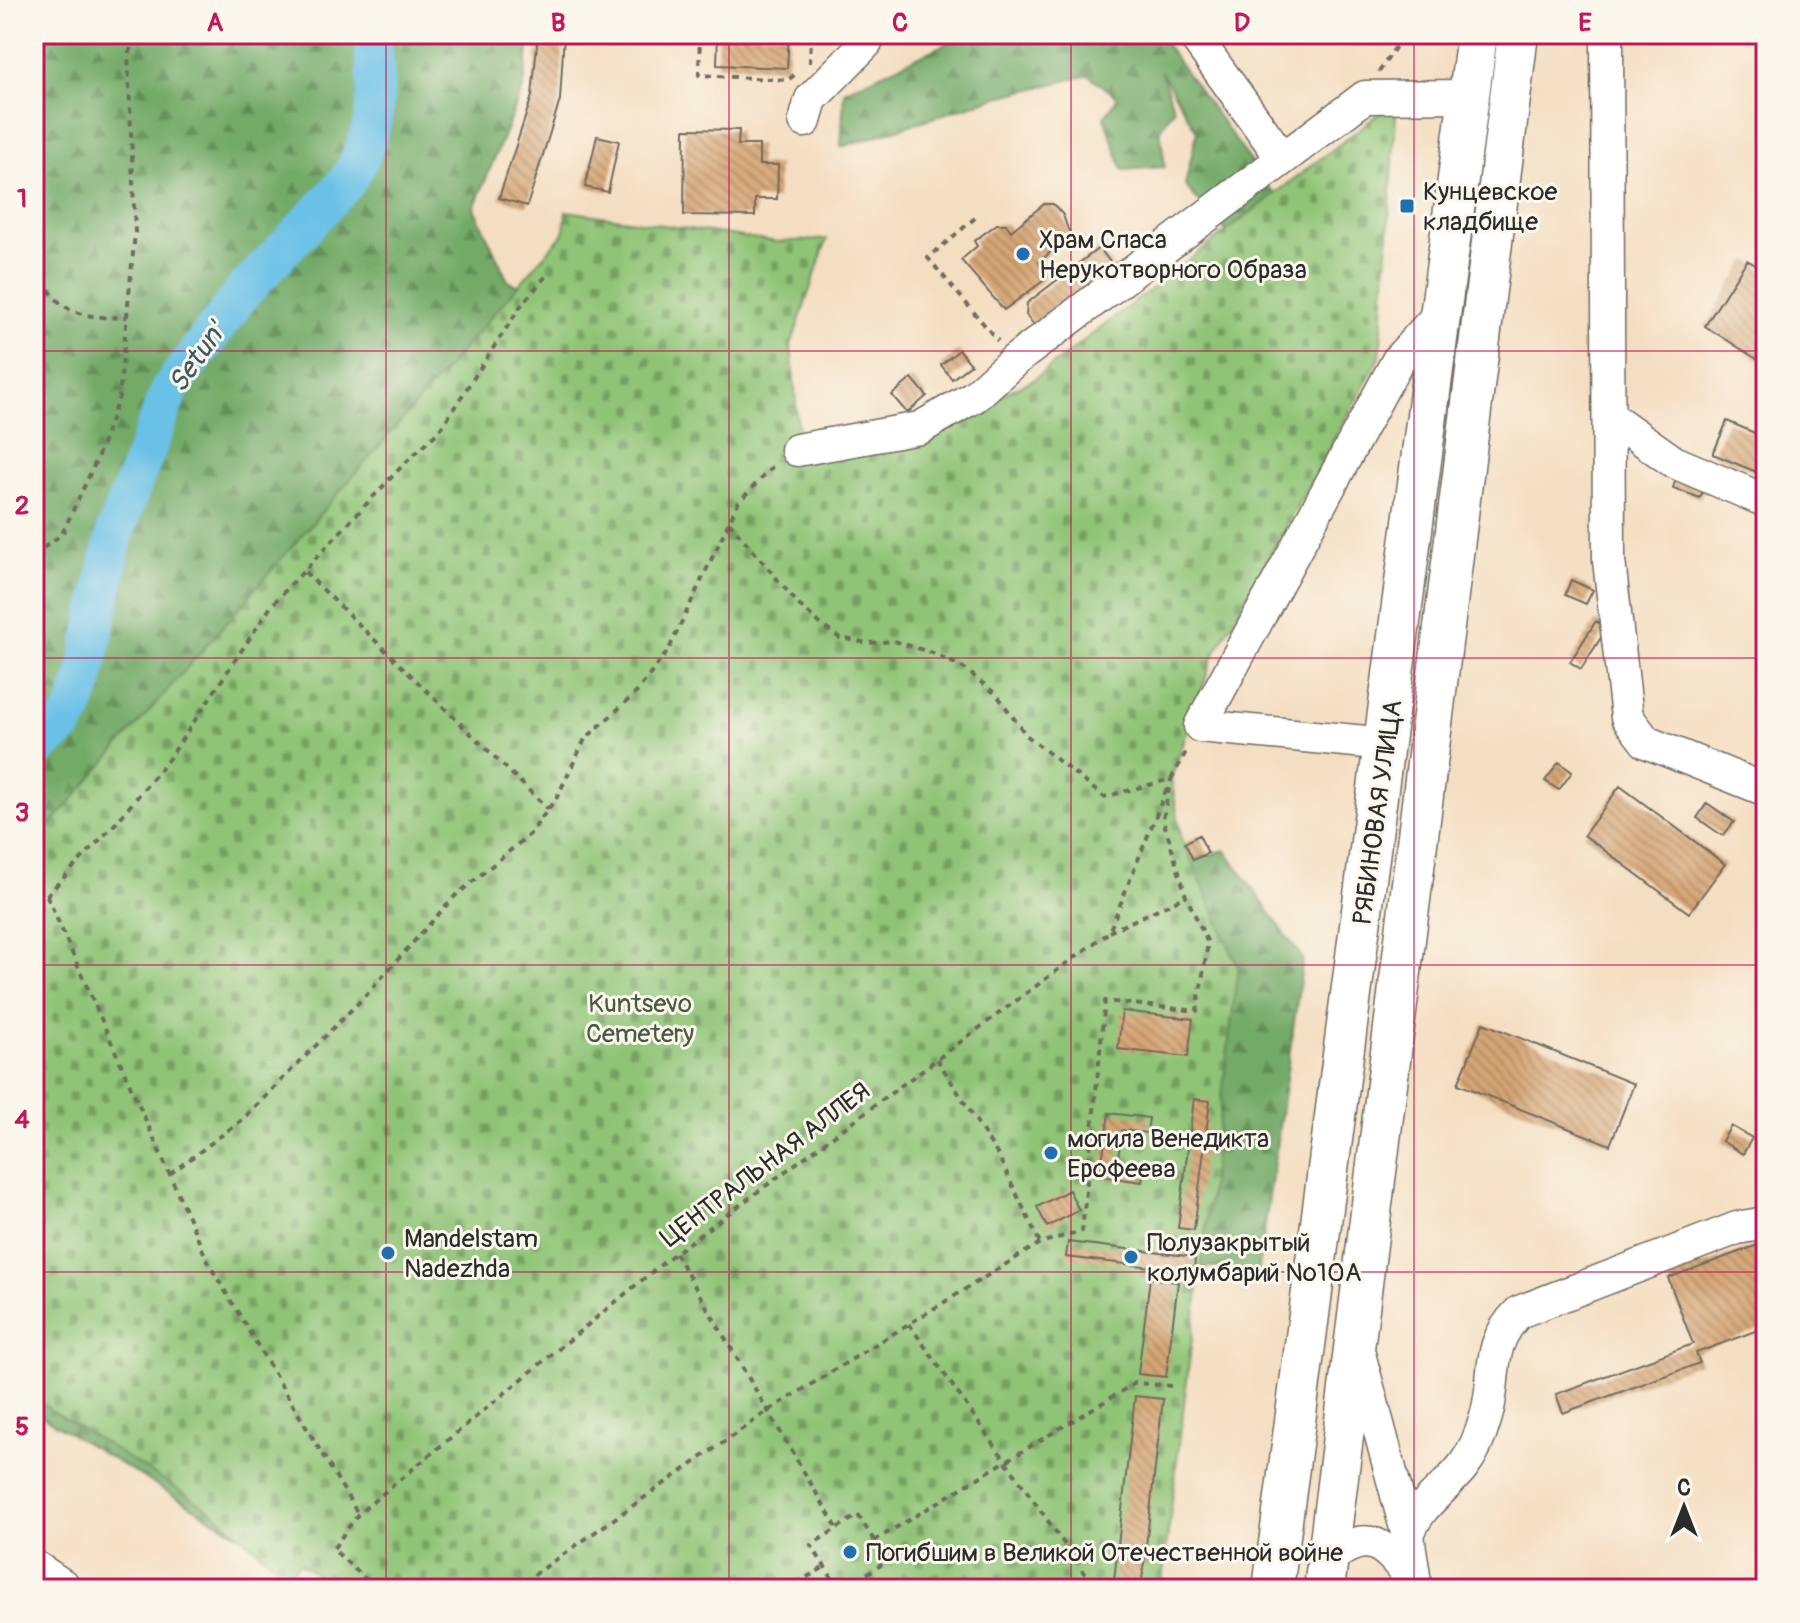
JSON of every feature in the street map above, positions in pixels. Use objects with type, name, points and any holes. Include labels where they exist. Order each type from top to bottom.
[{"type":"main road","name":"РЯБИНОВАЯ УЛИЦА","points":[[1273,1589],[1477,34]]},
{"type":"main road","name":"РЯБИНОВАЯ УЛИЦА","points":[[1326,1575],[1518,34]]},
{"type":"main road","points":[[34,1571],[61,1589]]},
{"type":"lane","points":[[805,121],[811,99],[866,43],[867,34]]},
{"type":"lane","points":[[1193,34],[1282,158]]},
{"type":"lane","points":[[1607,34],[1609,561],[1627,717],[1646,742],[1766,790]]},
{"type":"lane","points":[[797,450],[920,428],[952,410],[1365,97],[1469,96]]},
{"type":"lane","points":[[1386,744],[1200,726],[1398,360],[1443,310]]},
{"type":"lane","points":[[1609,416],[1674,462],[1766,501]]},
{"type":"lane","points":[[1408,1536],[1412,1521],[1466,1463],[1486,1419],[1494,1352],[1503,1328],[1519,1312],[1737,1228],[1766,1223]]},
{"type":"lane","points":[[1355,1339],[1408,1536],[1414,1584]]},
{"type":"lane","points":[[1326,1575],[1342,1548],[1364,1541],[1386,1547],[1414,1584]]},
{"type":"path","points":[[34,555],[62,534],[96,461],[119,397],[135,233],[128,55],[138,34]]},
{"type":"path","points":[[700,34],[699,75],[788,80],[810,63],[811,34]]},
{"type":"path","points":[[1365,97],[1404,34]]},
{"type":"path","points":[[975,218],[928,258],[998,341]]},
{"type":"path","points":[[34,244],[40,275],[58,305],[86,317],[127,317]]},
{"type":"path","points":[[34,895],[47,895],[116,823],[171,756],[272,605],[402,466],[439,431],[522,304],[546,276]]},
{"type":"path","points":[[170,1174],[242,1120],[364,997],[454,897],[530,834],[548,809],[585,739],[636,693],[668,651],[738,503],[769,469],[797,450]]},
{"type":"path","points":[[729,522],[799,605],[825,628],[840,638],[869,643],[894,641],[936,654],[965,669],[997,695],[1026,735],[1104,797],[1171,779]]},
{"type":"path","points":[[305,572],[548,809]]},
{"type":"path","points":[[1109,932],[1171,779],[1200,726]]},
{"type":"path","points":[[514,1589],[768,1411],[1040,1243],[1082,1231],[1105,1001],[1197,1011],[1208,943],[1186,896],[1163,819],[1171,779]]},
{"type":"path","points":[[47,895],[209,1264],[358,1514]]},
{"type":"path","name":"ЦЕНТРАЛЬНАЯ АЛЛЕЯ","points":[[376,1589],[333,1549],[358,1514],[675,1253],[1109,932],[1186,896]]},
{"type":"path","points":[[937,1059],[999,1157],[1040,1243]]},
{"type":"path","points":[[675,1253],[837,1528]]},
{"type":"path","points":[[909,1324],[1096,1589]]},
{"type":"path","points":[[874,1541],[1135,1383],[1171,1386]]},
{"type":"path","points":[[858,1515],[887,1561],[841,1589],[811,1545],[837,1528],[858,1515]]},
{"type":"path","points":[[786,1589],[825,1567]]},
{"type":"path","points":[[863,1576],[870,1589]]},
{"type":"green space","name":"Kuntsevo Cemetery","points":[[34,34],[530,34],[524,86],[474,208],[508,281],[526,289],[785,340],[794,445],[975,425],[1234,239],[1185,186],[1197,132],[1161,71],[1174,109],[1160,129],[1165,167],[1123,170],[1104,117],[1118,98],[1089,75],[994,98],[841,147],[844,91],[967,34],[1158,34],[1281,203],[1198,668],[1152,815],[1182,862],[1225,850],[1303,959],[1258,1274],[1206,1266],[1204,1281],[1144,1273],[330,1534],[289,1565],[34,1412]]},
{"type":"green space","name":"Kuntsevo Cemetery","points":[[1397,100],[1380,357],[1213,657],[1171,779],[1181,836],[1238,967],[1161,1589],[338,1589],[299,1563],[288,1576],[212,1511],[34,1399],[34,844],[564,233],[566,211],[777,242],[827,239],[791,345],[799,440],[982,404],[1033,380]]},
{"type":"building","points":[[538,34],[564,34],[560,100],[527,206],[499,198],[532,96]]},
{"type":"building","points":[[718,34],[789,34],[787,68],[717,65]]},
{"type":"building","points":[[685,129],[739,130],[738,145],[759,145],[759,165],[778,165],[777,199],[755,199],[755,216],[684,215]]},
{"type":"building","points":[[597,136],[619,141],[608,192],[585,187]]},
{"type":"building","points":[[1044,204],[1053,204],[1063,215],[1070,235],[1039,262],[1044,273],[1043,281],[1004,310],[961,260],[977,246],[974,241],[997,224],[1006,224],[1011,231]]},
{"type":"building","points":[[1099,248],[1116,269],[1037,329],[1026,315],[1027,303]]},
{"type":"building","points":[[1747,260],[1766,271],[1766,365],[1705,326]]},
{"type":"building","points":[[959,350],[971,364],[952,379],[941,365]]},
{"type":"building","points":[[912,378],[927,396],[907,413],[892,395]]},
{"type":"building","points":[[1727,421],[1766,438],[1766,476],[1713,454]]},
{"type":"building","points":[[1677,476],[1705,487],[1700,498],[1673,488]]},
{"type":"building","points":[[1571,580],[1593,590],[1586,604],[1565,595]]},
{"type":"building","points":[[1596,621],[1607,628],[1581,669],[1570,662]]},
{"type":"building","points":[[1559,762],[1572,772],[1559,790],[1545,781]]},
{"type":"building","points":[[1620,786],[1725,864],[1689,913],[1584,835]]},
{"type":"building","points":[[1707,803],[1734,822],[1723,836],[1697,818]]},
{"type":"building","points":[[1199,835],[1208,853],[1193,860],[1185,843]]},
{"type":"building","points":[[1122,1011],[1193,1019],[1188,1057],[1118,1049]]},
{"type":"building","points":[[1483,1023],[1634,1084],[1610,1145],[1458,1084]]},
{"type":"building","points":[[1194,1099],[1210,1101],[1194,1230],[1178,1228]]},
{"type":"building","points":[[1109,1113],[1149,1118],[1147,1133],[1122,1130],[1117,1165],[1144,1168],[1142,1182],[1100,1176]]},
{"type":"building","points":[[1731,1126],[1752,1138],[1743,1154],[1722,1141]]},
{"type":"building","points":[[1069,1190],[1079,1210],[1047,1227],[1037,1207]]},
{"type":"building","name":"Полузакрытый колумбарий №10А","points":[[1068,1242],[1195,1257],[1194,1272],[1066,1257]]},
{"type":"building","points":[[1766,1242],[1766,1327],[1696,1353],[1700,1363],[1563,1413],[1556,1394],[1693,1344],[1668,1278]]},
{"type":"building","points":[[1150,1278],[1178,1282],[1166,1377],[1138,1374]]},
{"type":"building","points":[[1135,1396],[1163,1399],[1141,1589],[1113,1589]]},
{"type":"waterway","name":"Setun'","points":[[34,751],[64,726],[75,708],[84,683],[115,531],[170,389],[243,292],[346,183],[356,165],[374,111],[376,74],[371,34]]},
{"type":"place","name":"Кунцевское кладбище","points":[[1407,206]]},
{"type":"place","name":"Храм Спаса Нерукотворного Образа","points":[[1023,254]]},
{"type":"place","name":"могила Венедикта Ерофеева","points":[[1051,1153]]},
{"type":"place","name":"Mandelstam Nadezhda","points":[[388,1253]]},
{"type":"place","name":"Полузакрытый колумбарий №10А","points":[[1131,1257]]},
{"type":"place","name":"Погибшим в Великой Отечественной войне","points":[[850,1552]]}]
